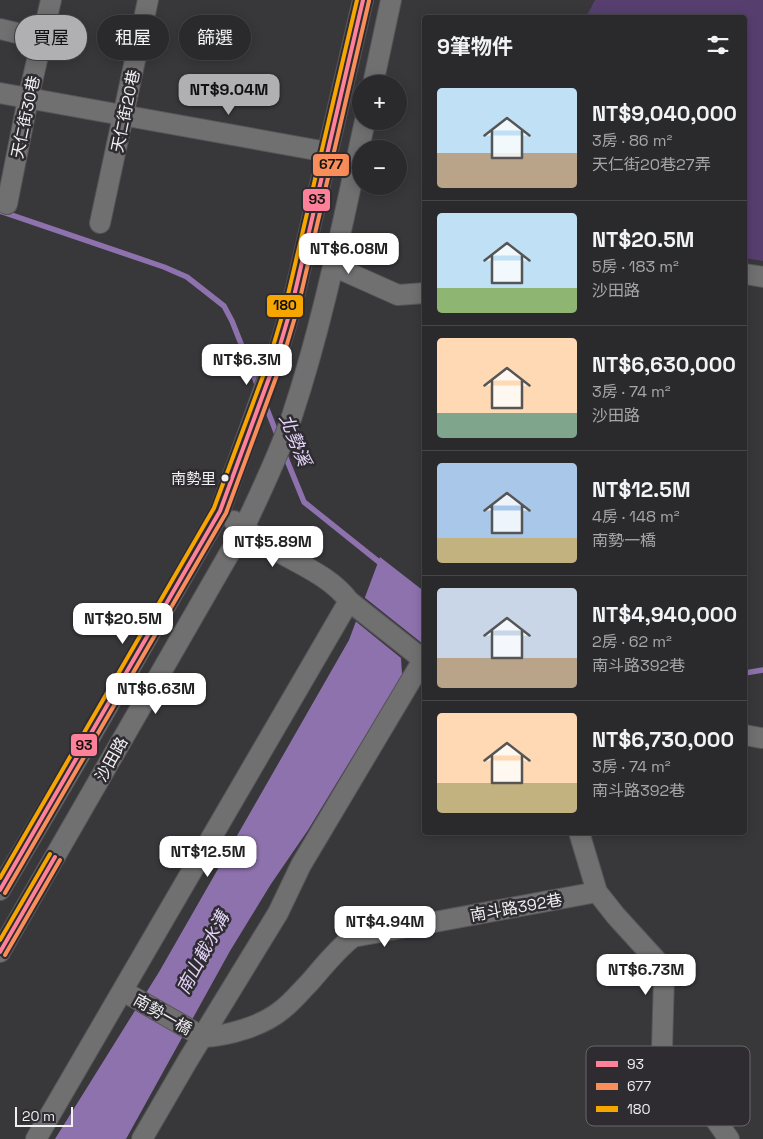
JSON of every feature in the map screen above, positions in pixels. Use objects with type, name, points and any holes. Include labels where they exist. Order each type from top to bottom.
[{"type":"street","name":"天仁街30巷","points":[[48,15],[51,0]]},
{"type":"street","name":"天仁街20巷","points":[[100,223],[148,0]]},
{"type":"street","points":[[0,93],[327,152],[363,0]]},
{"type":"street","points":[[375,75],[392,0]]},
{"type":"street","points":[[0,29],[15,33]]},
{"type":"street","name":"天仁街30巷","points":[[7,204],[37,60]]},
{"type":"street","points":[[363,130],[333,266],[398,295],[422,293]]},
{"type":"street","name":"沙田路","points":[[0,890],[220,511],[275,362],[292,304],[327,152]]},
{"type":"street","name":"沙田路","points":[[0,952],[244,528],[276,459],[292,417],[306,373],[333,266]]},
{"type":"street","points":[[747,274],[763,277]]},
{"type":"street","points":[[220,511],[269,546],[331,583],[422,659]]},
{"type":"street","points":[[36,1139],[350,600]]},
{"type":"street","points":[[142,1139],[278,913],[301,865],[422,664]]},
{"type":"street","points":[[580,835],[597,892],[657,961],[664,977],[662,1046]]},
{"type":"street","name":"南斗路392巷","points":[[202,1037],[218,1036],[239,1030],[265,1020],[281,1011],[304,989],[332,954],[353,937],[597,892]]},
{"type":"street","name":"南勢一橋","points":[[123,991],[202,1037]]},
{"type":"street","points":[[720,1126],[729,1139]]},
{"type":"shaded area","points":[[595,0],[763,0],[763,261],[747,258],[747,15],[587,15]]},
{"type":"water","name":"南山截水溝","points":[[380,557],[422,590],[422,650],[392,692],[308,830],[271,884],[230,951],[126,1139],[55,1139],[159,972],[349,640]]},
{"type":"pier","points":[[364,597],[422,643],[422,645],[402,674],[401,658],[354,620]]},
{"type":"waterway","name":"北勢溪","points":[[0,211],[164,267],[187,277],[224,306],[232,321],[259,389]]},
{"type":"waterway","name":"北勢溪","points":[[265,404],[278,437]]},
{"type":"waterway","name":"北勢溪","points":[[284,453],[304,502],[384,566]]},
{"type":"waterway","name":"北勢溪","points":[[747,673],[763,670]]},
{"type":"transit line","name":"180","points":[[0,878],[214,508],[269,360],[286,303],[357,0]]},
{"type":"transit line","name":"93","points":[[0,890],[220,511],[275,362],[292,305],[363,0]]},
{"type":"transit line","name":"677","points":[[5,893],[226,513],[281,364],[298,307],[369,1]]},
{"type":"transit line","name":"180","points":[[0,940],[50,854]]},
{"type":"transit line","name":"93","points":[[0,952],[55,857]]},
{"type":"transit line","name":"677","points":[[5,955],[60,860]]},
{"type":"place","name":"南勢里","points":[[225,478]]}]
